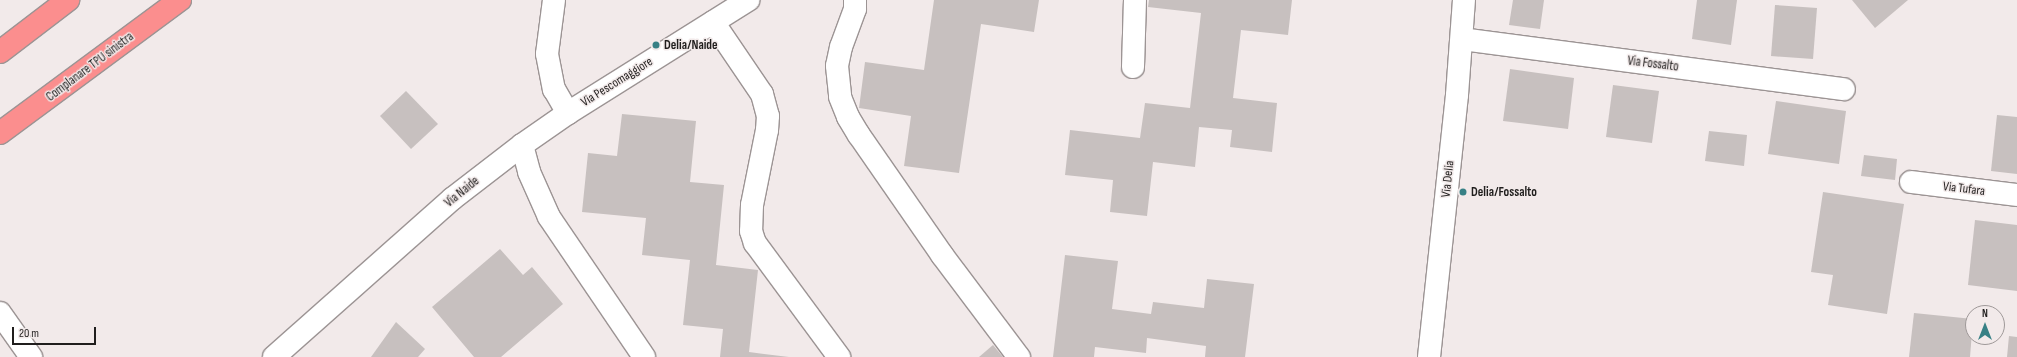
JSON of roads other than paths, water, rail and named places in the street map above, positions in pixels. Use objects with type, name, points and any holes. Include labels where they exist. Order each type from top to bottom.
[{"type":"highway","points":[[0,52],[68,0]]},
{"type":"highway","name":"Complanare TPU sinistra","points":[[0,133],[180,0]]},
{"type":"street","points":[[554,0],[548,39],[548,62],[554,89],[568,113]]},
{"type":"street","name":"Via Pescomaggiore","points":[[568,113],[748,0]]},
{"type":"street","points":[[855,0],[855,9],[841,47],[837,66],[840,97],[848,117],[858,135],[942,255],[1019,357]]},
{"type":"street","points":[[1133,67],[1135,0]]},
{"type":"street","name":"Via Delia","points":[[1429,357],[1462,39],[1464,0]]},
{"type":"street","points":[[712,22],[762,94],[768,116],[752,205],[751,231],[755,243],[839,357]]},
{"type":"street","name":"Via Fossalto","points":[[1462,39],[1844,88]]},
{"type":"street","name":"Via Naide","points":[[274,357],[452,200],[522,145],[568,113]]},
{"type":"street","points":[[522,145],[529,172],[549,217],[644,357]]},
{"type":"street","name":"Via Tufara","points":[[1911,182],[2017,195]]},
{"type":"street","points":[[0,313],[31,357]]},
{"type":"place","name":"Delia/Naide","points":[[656,45]]},
{"type":"place","name":"Delia/Fossalto","points":[[1463,192]]}]
